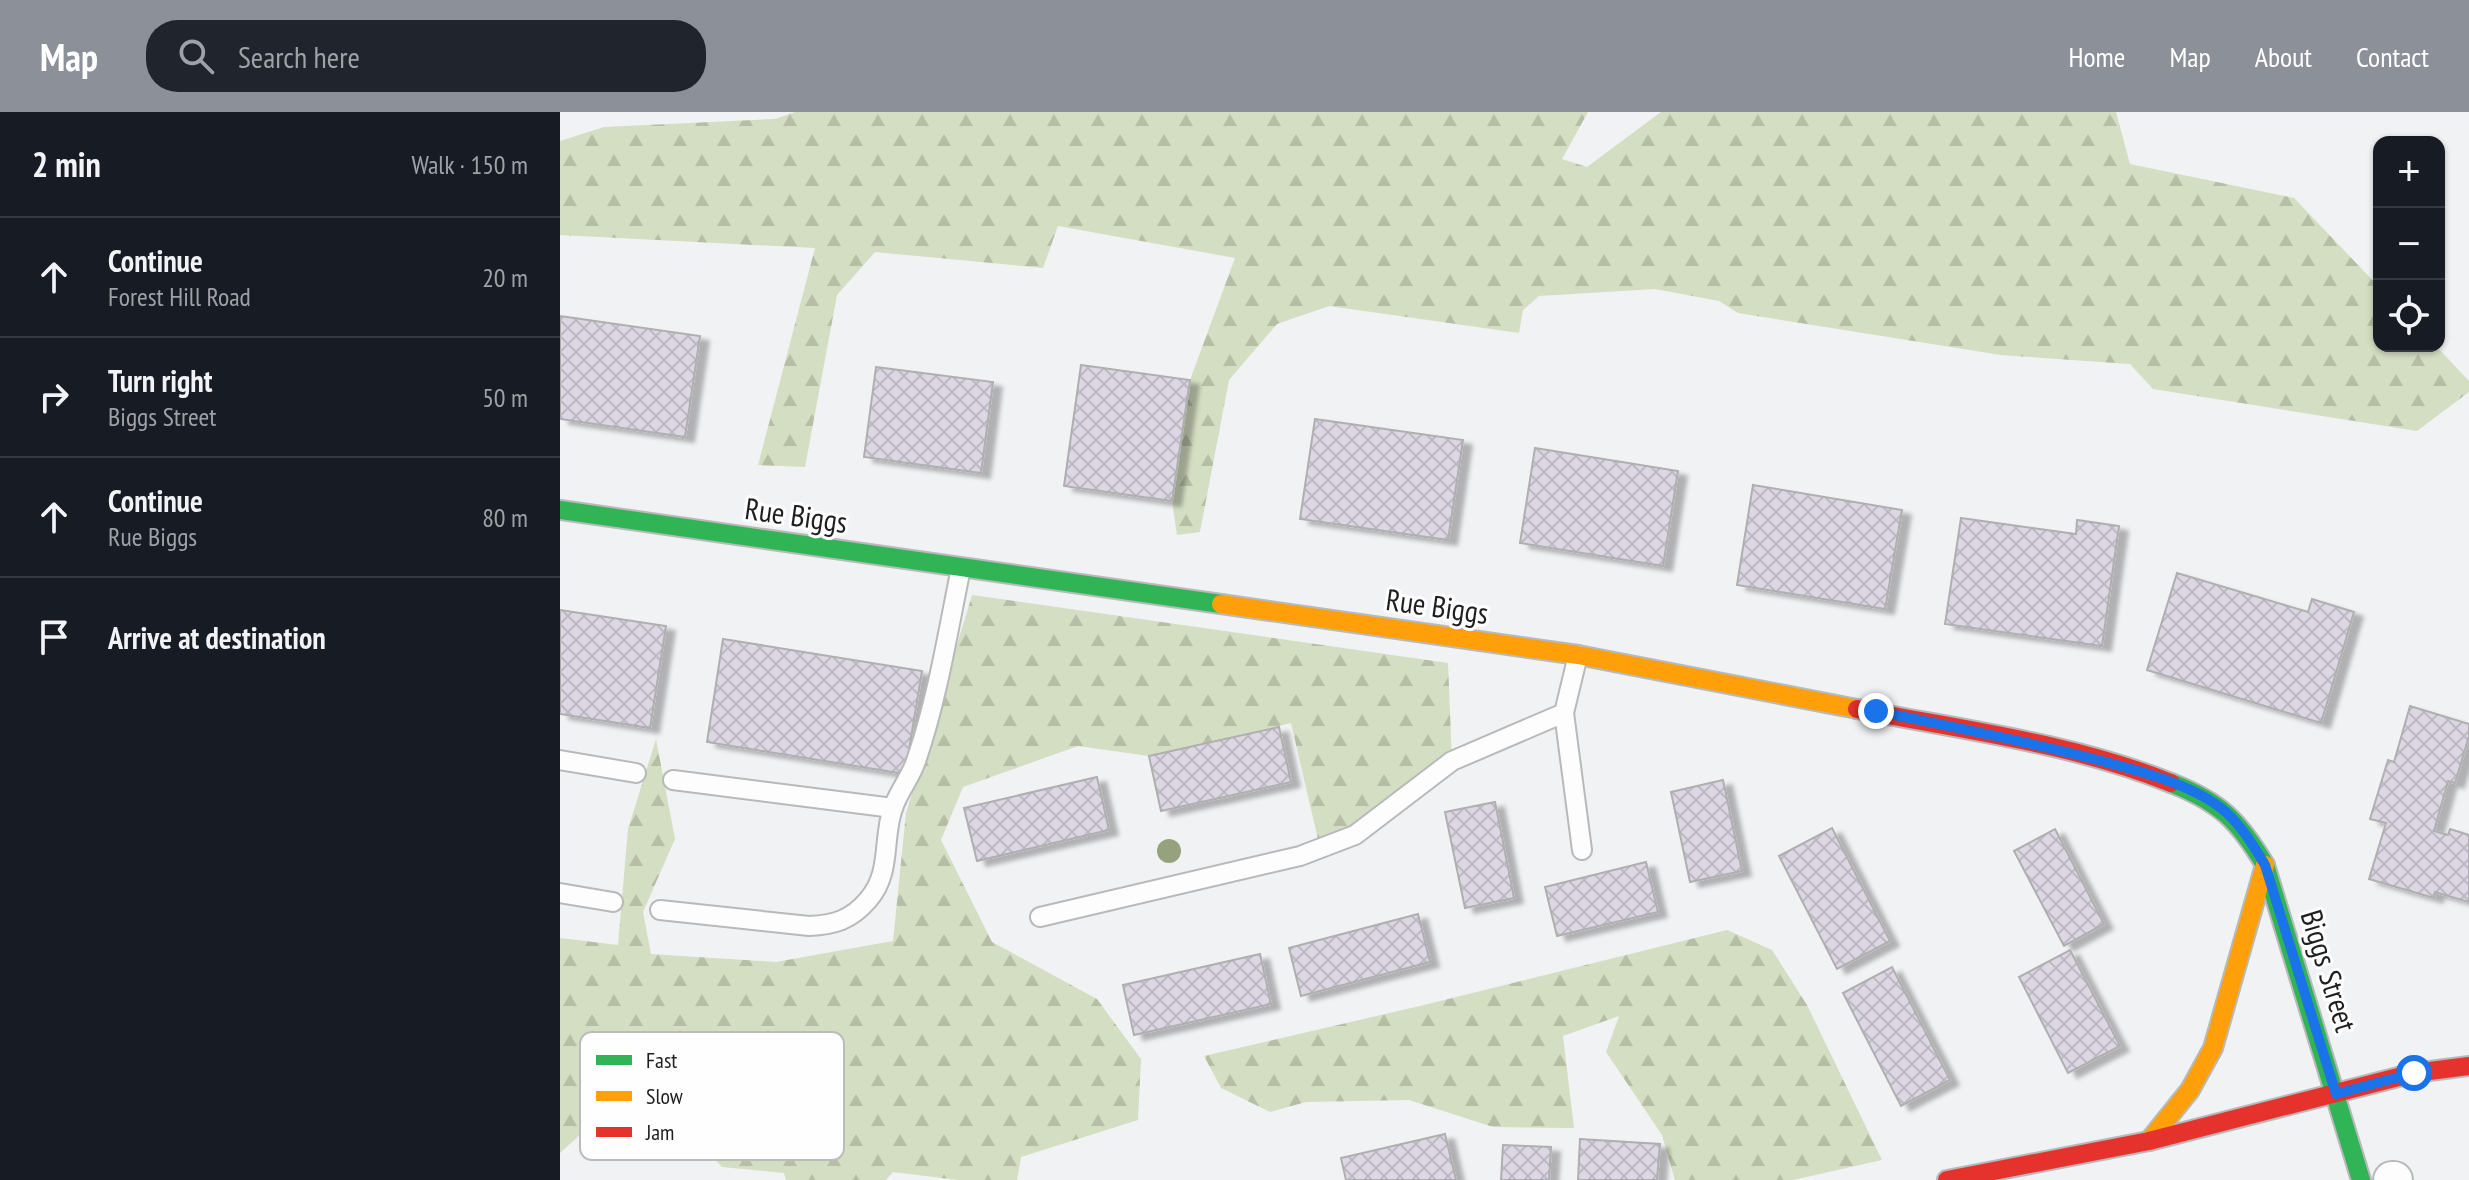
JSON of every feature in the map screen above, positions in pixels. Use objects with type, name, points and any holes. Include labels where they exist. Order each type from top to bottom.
[{"type":"street","name":"Rue Biggs","points":[[560,510],[1578,655],[2041,745],[2142,771],[2220,807],[2246,833],[2265,865]]},
{"type":"street","name":"Biggs Street","points":[[2265,865],[2361,1180]]},
{"type":"street","points":[[2149,1141],[2191,1093],[2211,1056],[2265,865]]},
{"type":"street","points":[[1947,1180],[2149,1141],[2414,1073],[2469,1066]]},
{"type":"lane","points":[[660,910],[809,926],[830,925],[848,919],[869,900],[886,866],[893,808],[916,763],[931,716],[961,568]]},
{"type":"lane","points":[[1578,655],[1564,713],[1582,850]]},
{"type":"lane","points":[[1040,917],[1300,856],[1355,835],[1452,761],[1564,713]]},
{"type":"lane","points":[[560,760],[636,773]]},
{"type":"lane","points":[[673,780],[893,808]]},
{"type":"lane","points":[[560,893],[613,902]]},
{"type":"green space","points":[[795,112],[1588,112],[1562,159],[1587,167],[1661,112],[2116,112],[2130,164],[2294,198],[2373,281],[2373,352],[2442,352],[2469,381],[2469,392],[2417,431],[2153,389],[2130,364],[2001,355],[1738,313],[1719,301],[1655,289],[1539,296],[1523,310],[1519,333],[1329,306],[1277,324],[1229,380],[1200,532],[1177,535],[1172,501],[1190,380],[1235,258],[1058,226],[1043,268],[875,252],[837,295],[805,467],[758,465],[815,248],[560,235],[560,141],[604,127],[775,119]]},
{"type":"green space","points":[[972,595],[1448,663],[1452,761],[1320,848],[1291,723],[1149,756],[1078,746],[963,787],[941,840],[992,942],[1097,999],[1141,1059],[1138,1120],[1021,1157],[1017,1180],[958,1180],[893,1172],[886,1180],[786,1180],[784,1173],[722,1167],[715,1160],[844,1160],[844,1032],[580,1032],[580,1135],[560,1153],[560,938],[618,945],[628,829],[656,739],[675,839],[643,912],[651,954],[776,962],[893,941],[906,813]]},
{"type":"green space","points":[[1727,930],[1772,950],[1807,1005],[1882,1160],[1793,1180],[1675,1180],[1662,1135],[1606,1052],[1619,1016],[1563,1036],[1574,1128],[1493,1127],[1409,1100],[1306,1102],[1270,1112],[1221,1088],[1204,1056],[1424,1005]]},
{"type":"building","points":[[560,316],[700,336],[685,437],[560,419]]},
{"type":"building","points":[[1081,365],[1190,380],[1172,501],[1064,486]]},
{"type":"building","points":[[876,367],[993,382],[981,473],[864,457]]},
{"type":"building","points":[[1315,419],[1463,440],[1448,540],[1300,519]]},
{"type":"building","points":[[1535,448],[1678,471],[1663,566],[1520,543]]},
{"type":"building","points":[[1753,485],[1902,510],[1885,609],[1737,585]]},
{"type":"building","points":[[1961,518],[2076,534],[2077,520],[2119,526],[2102,646],[1945,624]]},
{"type":"building","points":[[2177,573],[2308,612],[2312,599],[2354,612],[2321,723],[2147,670]]},
{"type":"building","points":[[560,610],[666,626],[650,728],[560,714]]},
{"type":"building","points":[[723,639],[922,671],[905,774],[707,742]]},
{"type":"building","points":[[2410,706],[2469,724],[2469,736],[2455,783],[2448,781],[2434,831],[2448,835],[2450,829],[2469,835],[2469,902],[2435,892],[2434,898],[2369,879],[2386,823],[2370,819],[2388,760],[2394,762]]},
{"type":"building","points":[[1279,727],[1291,782],[1161,811],[1149,756]]},
{"type":"building","points":[[1097,777],[1109,830],[977,861],[964,808]]},
{"type":"building","points":[[1723,780],[1742,871],[1690,882],[1671,792]]},
{"type":"building","points":[[1495,802],[1514,898],[1465,908],[1445,812]]},
{"type":"building","points":[[1832,828],[1890,941],[1837,969],[1779,856]]},
{"type":"building","points":[[2055,829],[2104,924],[2064,946],[2014,851]]},
{"type":"building","points":[[1646,862],[1658,912],[1557,936],[1545,887]]},
{"type":"building","points":[[1418,914],[1430,962],[1301,996],[1289,948]]},
{"type":"building","points":[[2070,950],[2120,1046],[2068,1073],[2019,977]]},
{"type":"building","points":[[1260,954],[1271,1004],[1134,1035],[1123,985]]},
{"type":"building","points":[[1892,967],[1950,1080],[1901,1106],[1843,993]]},
{"type":"building","points":[[1445,1134],[1456,1180],[1346,1180],[1341,1158]]},
{"type":"building","points":[[1580,1139],[1660,1144],[1657,1180],[1578,1180]]},
{"type":"building","points":[[1503,1145],[1551,1147],[1549,1180],[1501,1180]]},
{"type":"traffic: fast","points":[[560,510],[1221,604]]},
{"type":"traffic: fast","points":[[2171,783],[2203,798],[2227,815],[2246,836],[2265,865],[2361,1180]]},
{"type":"traffic: slow","points":[[1221,604],[1578,655],[1857,709]]},
{"type":"traffic: slow","points":[[2149,1141],[2190,1090],[2213,1048],[2265,865]]},
{"type":"traffic: jam","points":[[1857,709],[2056,748],[2171,783]]},
{"type":"traffic: jam","points":[[1947,1180],[2149,1141],[2414,1073],[2469,1066]]},
{"type":"route","points":[[1876,711],[2041,745],[2142,771],[2220,807],[2246,833],[2265,865],[2336,1094],[2414,1073]]}]
